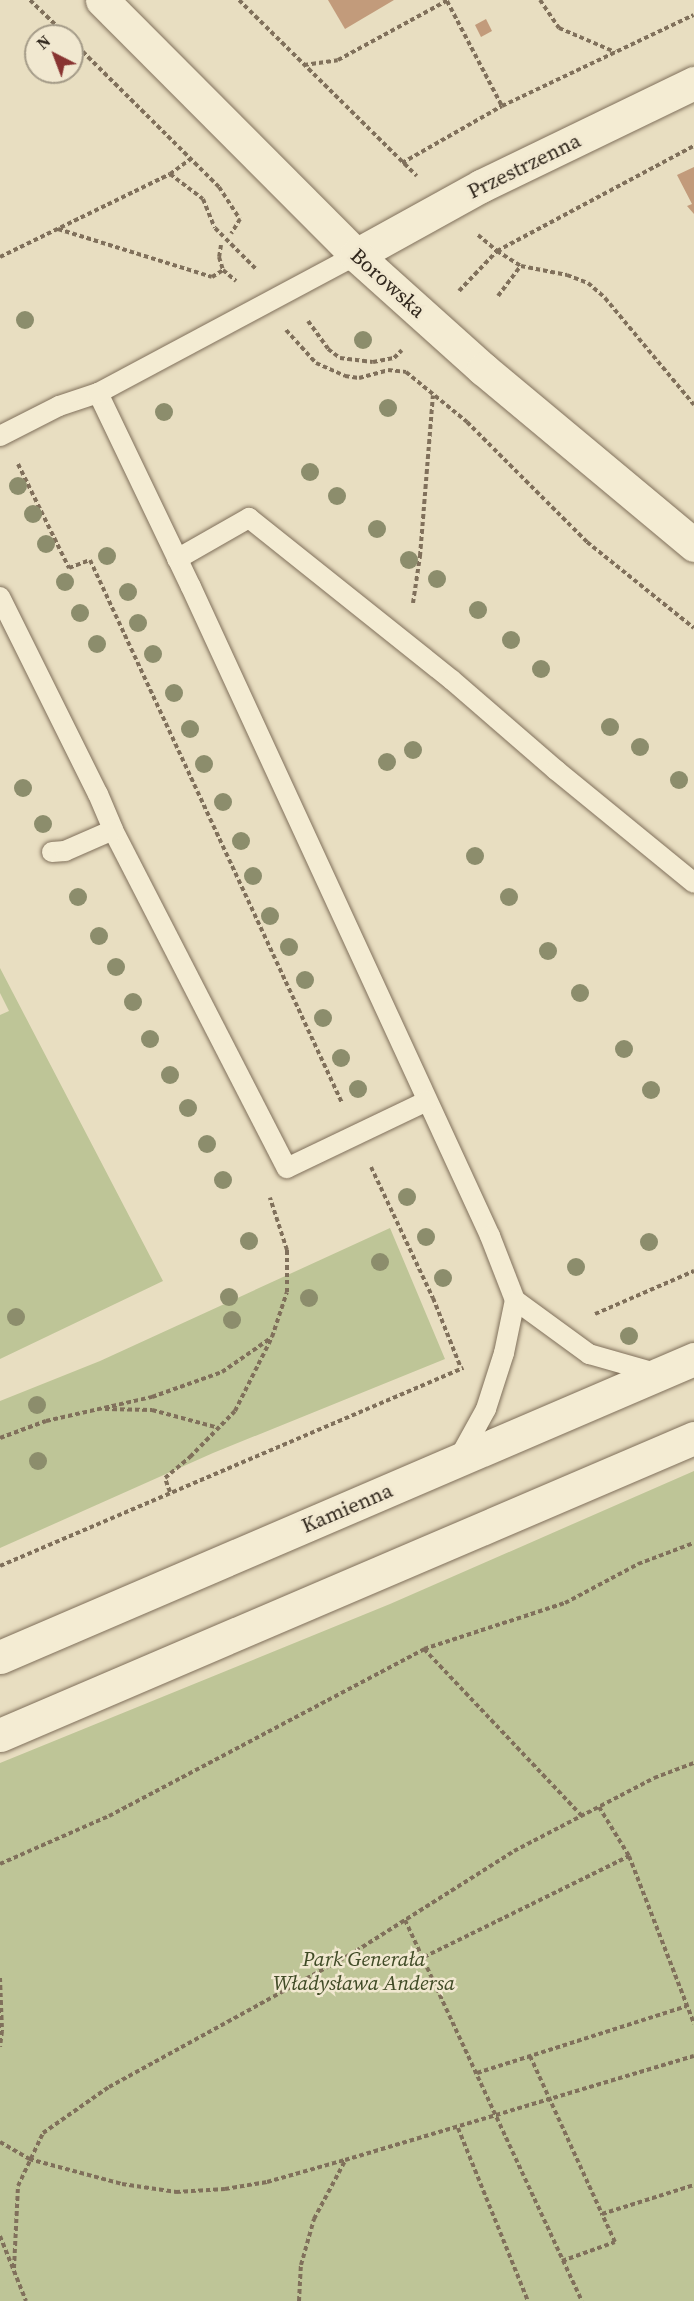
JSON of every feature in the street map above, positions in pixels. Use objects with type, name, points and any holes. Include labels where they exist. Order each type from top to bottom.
[{"type":"street","name":"Borowska","points":[[102,0],[356,255],[483,369],[694,545]]},
{"type":"street","name":"Przestrzenna","points":[[356,255],[481,186],[694,83]]},
{"type":"street","name":"Kamienna","points":[[0,1657],[694,1359]]},
{"type":"street","points":[[0,1735],[694,1438]]},
{"type":"lane","points":[[0,436],[59,406],[98,393],[356,255]]},
{"type":"lane","points":[[98,393],[494,1244],[515,1300],[504,1353],[486,1409],[458,1460]]},
{"type":"lane","points":[[177,559],[249,518],[407,643],[694,883]]},
{"type":"lane","points":[[0,597],[98,794],[113,830],[287,1168],[357,1137],[427,1101]]},
{"type":"lane","points":[[52,852],[65,851],[113,830]]},
{"type":"lane","points":[[515,1300],[589,1354],[659,1374]]},
{"type":"path","points":[[30,0],[54,24]]},
{"type":"path","points":[[239,0],[419,178]]},
{"type":"path","points":[[304,65],[338,60],[448,0],[502,106]]},
{"type":"path","points":[[540,0],[559,28],[615,52]]},
{"type":"path","points":[[402,163],[502,106],[694,15]]},
{"type":"path","points":[[84,53],[219,187],[240,219],[231,234]]},
{"type":"path","points":[[497,251],[694,146]]},
{"type":"path","points":[[0,257],[170,174],[192,159]]},
{"type":"path","points":[[58,229],[212,277],[224,270]]},
{"type":"path","points":[[473,231],[497,251],[521,266],[567,275],[588,283],[605,298],[694,405]]},
{"type":"path","points":[[221,245],[219,257],[224,270],[237,281]]},
{"type":"path","points":[[498,296],[521,266]]},
{"type":"path","points":[[286,330],[316,363],[345,376],[359,378],[388,370],[406,372],[467,422],[587,542],[694,628]]},
{"type":"path","points":[[407,643],[420,556],[434,395]]},
{"type":"path","points":[[17,462],[69,568],[90,560],[433,1298],[462,1369]]},
{"type":"path","points":[[170,1492],[165,1478],[235,1411],[272,1337],[287,1292],[287,1250],[270,1198],[287,1168]]},
{"type":"path","points":[[586,1318],[694,1271]]},
{"type":"path","points":[[0,1438],[46,1421],[152,1396],[222,1372],[272,1337]]},
{"type":"path","points":[[0,1566],[470,1366]]},
{"type":"path","points":[[99,1408],[152,1410],[219,1428]]},
{"type":"path","points":[[0,1863],[109,1816],[424,1649],[566,1603],[638,1564],[694,1543]]},
{"type":"path","points":[[424,1649],[582,1816]]},
{"type":"path","points":[[14,2268],[18,2186],[43,2133],[109,2087],[280,1994],[405,1920],[514,1851],[654,1778],[694,1763]]},
{"type":"path","points":[[599,1807],[629,1856],[694,2024]]},
{"type":"path","points":[[424,1957],[629,1856]]},
{"type":"path","points":[[405,1920],[582,2301]]},
{"type":"path","points":[[0,1978],[2,2031],[0,2048]]},
{"type":"path","points":[[477,2073],[687,2006]]},
{"type":"path","points":[[530,2056],[615,2242],[562,2261]]},
{"type":"path","points":[[0,2142],[29,2159],[122,2184],[176,2192],[225,2189],[267,2182],[458,2128],[694,2056]]},
{"type":"path","points":[[458,2128],[528,2301]]},
{"type":"path","points":[[299,2301],[301,2265],[314,2219],[345,2160]]},
{"type":"path","points":[[602,2214],[694,2185]]},
{"type":"path","points":[[0,2236],[26,2301]]},
{"type":"green space","points":[[0,968],[163,1281],[0,1359],[0,1015],[9,1011],[0,993]]},
{"type":"green space","points":[[390,1228],[445,1359],[213,1453],[0,1548],[0,1401],[100,1361]]},
{"type":"green space","name":"Park Generała Władysława Andersa","points":[[694,1471],[694,2301],[0,2301],[0,1763],[390,1604]]},
{"type":"building","points":[[328,0],[394,0],[345,29]]},
{"type":"building","points":[[486,19],[492,31],[481,37],[475,25]]},
{"type":"building","points":[[694,167],[694,214],[687,206],[692,204],[677,175]]}]
